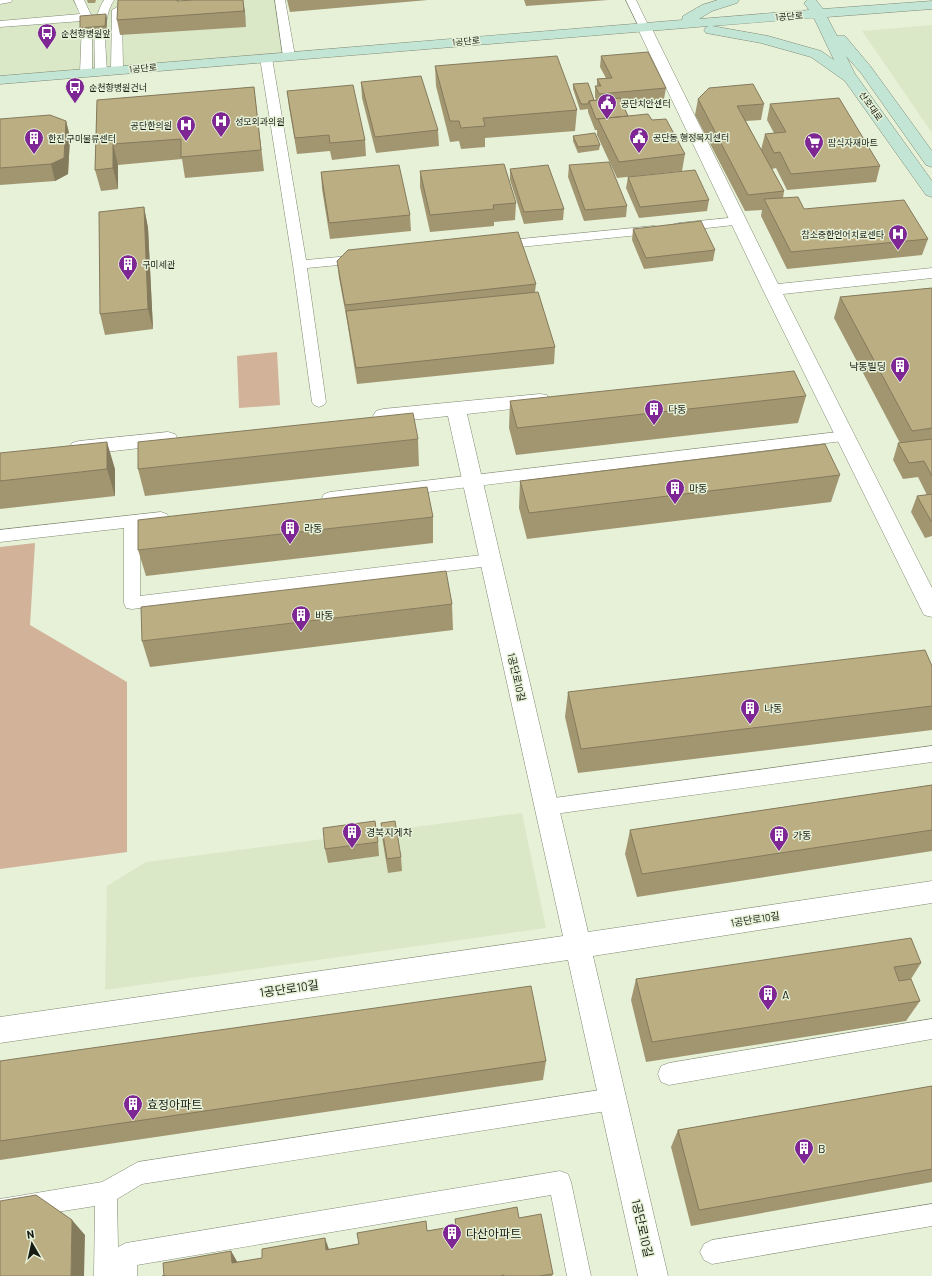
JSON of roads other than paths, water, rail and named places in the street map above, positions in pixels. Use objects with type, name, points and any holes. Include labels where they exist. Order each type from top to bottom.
[{"type":"street","points":[[678,24],[708,8],[732,0]]},
{"type":"street","name":"산호대로","points":[[810,0],[819,14],[848,74],[932,192]]},
{"type":"street","name":"1공단로","points":[[0,80],[932,4]]},
{"type":"street","name":"산호대로","points":[[819,14],[866,70],[932,162]]},
{"type":"street","points":[[678,24],[763,39],[816,54],[854,82]]},
{"type":"street","points":[[644,27],[772,290],[932,609]]},
{"type":"street","points":[[772,290],[932,272]]},
{"type":"street","points":[[369,417],[558,398]]},
{"type":"street","name":"1공단로10길","points":[[456,408],[653,1276]]},
{"type":"street","points":[[63,450],[189,437]]},
{"type":"street","name":"1공단로10길","points":[[0,1030],[578,946],[932,892]]},
{"type":"lane","points":[[0,0],[7,0]]},
{"type":"lane","points":[[79,0],[87,17],[86,73]]},
{"type":"lane","points":[[101,72],[102,20],[106,3],[109,0]]},
{"type":"lane","points":[[280,0],[289,56]]},
{"type":"lane","points":[[631,0],[644,27]]},
{"type":"lane","points":[[117,70],[117,10],[153,7]]},
{"type":"lane","points":[[0,24],[87,17]]},
{"type":"lane","points":[[266,58],[300,265],[318,402]]},
{"type":"lane","points":[[491,246],[738,221]]},
{"type":"lane","points":[[300,265],[372,258]]},
{"type":"lane","points":[[314,500],[846,436]]},
{"type":"lane","points":[[0,536],[172,517]]},
{"type":"lane","points":[[132,521],[132,603],[490,560]]},
{"type":"lane","points":[[547,807],[932,754]]},
{"type":"lane","points":[[670,1074],[932,1029]]},
{"type":"lane","points":[[0,1210],[106,1193],[138,1172],[613,1099]]},
{"type":"lane","points":[[126,1276],[126,1255],[560,1182],[578,1276]]},
{"type":"lane","points":[[106,1193],[106,1276]]},
{"type":"lane","points":[[712,1252],[932,1215]]},
{"type":"place","name":"순천향병원앞","points":[[47,50]]},
{"type":"place","name":"순천향병원건너","points":[[75,104]]},
{"type":"place","name":"공단치안센터","points":[[607,120]]},
{"type":"place","name":"성모외과의원","points":[[221,138]]},
{"type":"place","name":"공단한의원","points":[[186,142]]},
{"type":"place","name":"공단동 행정복지센터","points":[[639,154]]},
{"type":"place","name":"한진 구미물류센터","points":[[34,155]]},
{"type":"place","name":"팜식자재마트","points":[[814,159]]},
{"type":"place","name":"참소중한언어치료센타","points":[[898,251]]},
{"type":"place","name":"구미세관","points":[[128,281]]},
{"type":"place","name":"낙동빌딩","points":[[900,383]]},
{"type":"place","name":"다동","points":[[654,426]]},
{"type":"place","name":"마동","points":[[675,505]]},
{"type":"place","name":"라동","points":[[290,545]]},
{"type":"place","name":"바동","points":[[301,632]]},
{"type":"place","name":"나동","points":[[750,725]]},
{"type":"place","name":"경북지게차","points":[[352,849]]},
{"type":"place","name":"가동","points":[[779,852]]},
{"type":"place","name":"A","points":[[768,1011]]},
{"type":"place","name":"효정아파트","points":[[133,1121]]},
{"type":"place","name":"B","points":[[804,1165]]},
{"type":"place","name":"다산아파트","points":[[452,1250]]}]
